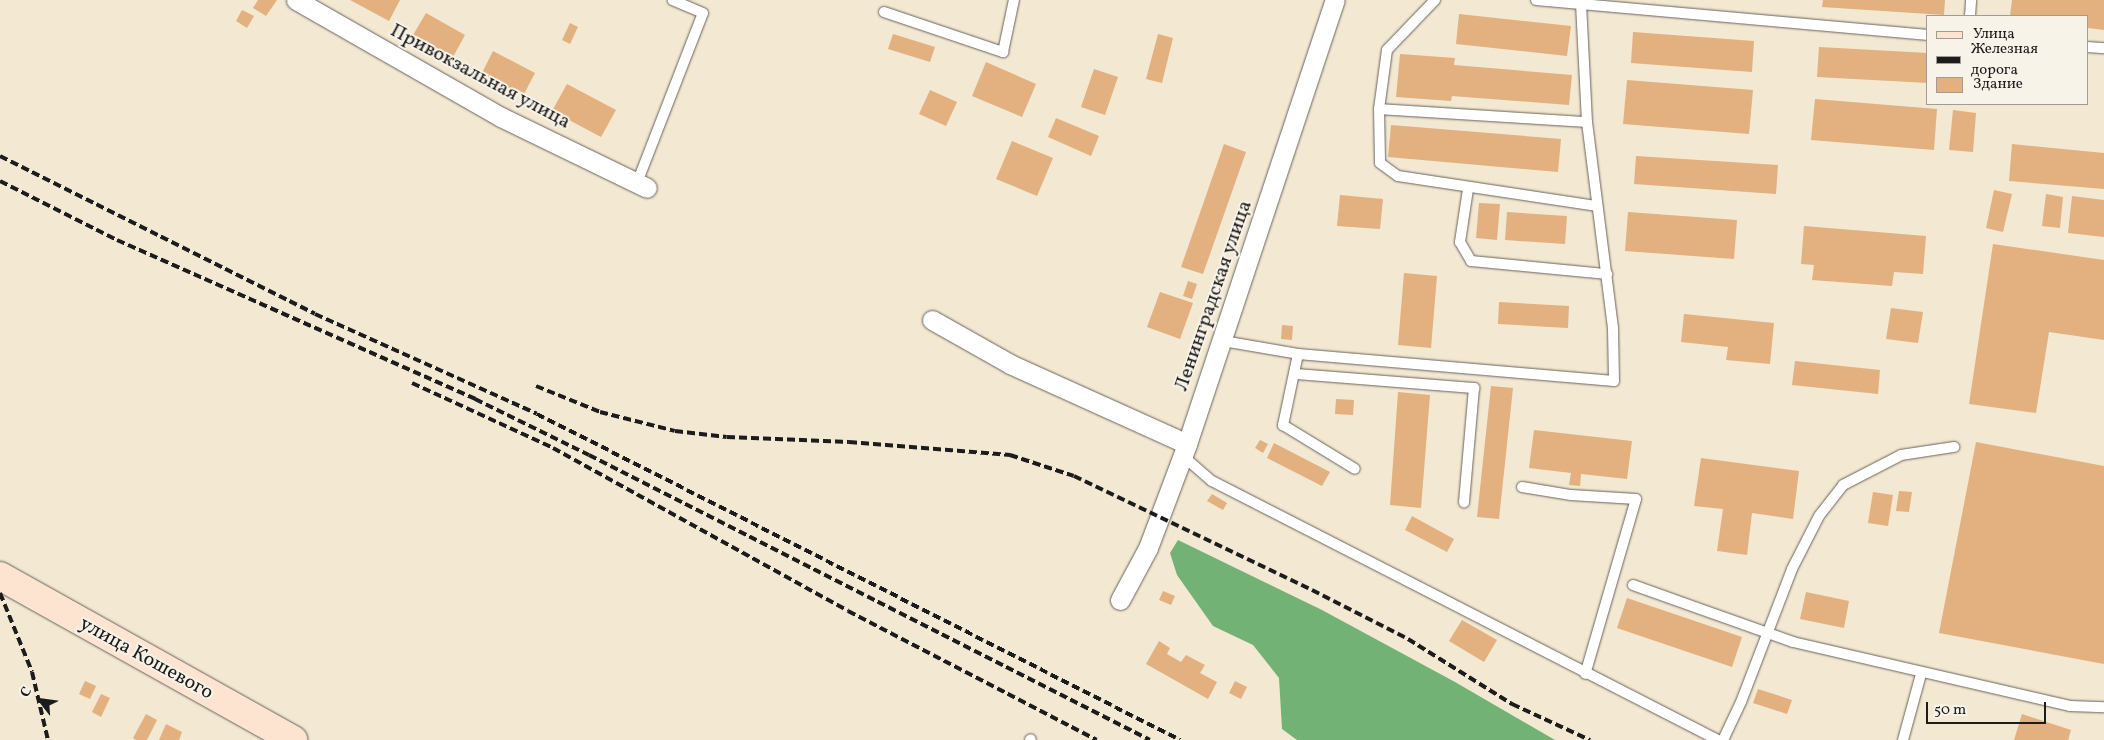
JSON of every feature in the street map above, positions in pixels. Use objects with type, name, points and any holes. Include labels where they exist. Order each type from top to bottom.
[{"type":"street","name":"Ленинградская улица","points":[[1120,600],[1148,548],[1185,450],[1223,341],[1335,0]]},
{"type":"street","name":"Привокзальная улица","points":[[307,3],[501,117],[642,185]]},
{"type":"street","points":[[932,320],[1010,364],[1185,450]]},
{"type":"street","name":"улица Кошевого","points":[[0,576],[294,740]]},
{"type":"lane","points":[[642,185],[703,13],[673,0]]},
{"type":"lane","points":[[884,12],[1003,52],[1014,0]]},
{"type":"lane","points":[[1435,0],[1387,50],[1380,109],[1380,163],[1398,176],[1468,189],[1596,206]]},
{"type":"lane","points":[[1536,0],[1926,35]]},
{"type":"lane","points":[[1970,15],[1971,0]]},
{"type":"lane","points":[[1223,341],[1298,354],[1614,381],[1613,328],[1607,274],[1596,206],[1587,122],[1581,4]]},
{"type":"lane","points":[[2089,47],[2104,48]]},
{"type":"lane","points":[[1380,109],[1587,122]]},
{"type":"lane","points":[[1468,189],[1460,242],[1471,261],[1607,274]]},
{"type":"lane","points":[[1298,354],[1283,425],[1355,469]]},
{"type":"lane","points":[[1295,374],[1474,388],[1464,502]]},
{"type":"lane","points":[[1723,740],[1792,569],[1819,516],[1843,485],[1901,455],[1954,447]]},
{"type":"lane","points":[[1185,450],[1212,481],[1584,674],[1718,740]]},
{"type":"lane","points":[[1522,487],[1571,495],[1636,498],[1584,674]]},
{"type":"lane","points":[[1633,585],[1766,634],[1921,674],[2070,706],[2104,707]]},
{"type":"lane","points":[[1903,740],[1921,674]]},
{"type":"green space","points":[[1178,540],[1322,610],[1455,682],[1555,740],[1297,740],[1282,729],[1279,678],[1253,645],[1213,626],[1177,575],[1170,553]]},
{"type":"building","points":[[258,0],[277,0],[266,16],[253,8]]},
{"type":"building","points":[[350,0],[400,0],[389,21]]},
{"type":"building","points":[[1823,0],[1945,0],[1944,15],[1822,7]]},
{"type":"building","points":[[2012,0],[2104,0],[2104,30],[2089,28],[2089,15],[2010,15]]},
{"type":"building","points":[[242,10],[254,16],[247,28],[236,21]]},
{"type":"building","points":[[426,13],[465,35],[453,57],[413,35]]},
{"type":"building","points":[[1459,14],[1571,26],[1567,56],[1456,44]]},
{"type":"building","points":[[570,23],[578,27],[570,44],[562,40]]},
{"type":"building","points":[[1633,32],[1754,41],[1752,72],[1631,63]]},
{"type":"building","points":[[893,34],[935,47],[930,62],[888,49]]},
{"type":"building","points":[[1158,34],[1173,38],[1162,83],[1146,79]]},
{"type":"building","points":[[1819,47],[1926,53],[1926,83],[1817,77]]},
{"type":"building","points":[[493,51],[535,73],[523,96],[482,73]]},
{"type":"building","points":[[1400,54],[1455,58],[1454,65],[1572,75],[1569,105],[1452,96],[1451,101],[1396,97]]},
{"type":"building","points":[[986,62],[1036,84],[1022,117],[972,96]]},
{"type":"building","points":[[1094,69],[1118,77],[1105,115],[1081,107]]},
{"type":"building","points":[[1627,80],[1753,90],[1749,134],[1623,124]]},
{"type":"building","points":[[567,84],[616,110],[601,137],[552,111]]},
{"type":"building","points":[[930,90],[957,102],[946,126],[919,114]]},
{"type":"building","points":[[1815,99],[1937,109],[1934,150],[1811,140]]},
{"type":"building","points":[[1953,110],[1976,113],[1973,152],[1949,150]]},
{"type":"building","points":[[1056,118],[1099,136],[1091,156],[1048,137]]},
{"type":"building","points":[[1391,125],[1561,139],[1558,172],[1388,157]]},
{"type":"building","points":[[1012,141],[1053,158],[1037,196],[996,179]]},
{"type":"building","points":[[1224,144],[1246,152],[1203,274],[1181,267]]},
{"type":"building","points":[[2012,144],[2104,153],[2104,189],[2009,181]]},
{"type":"building","points":[[1636,156],[1778,165],[1776,194],[1634,184]]},
{"type":"building","points":[[1994,190],[2012,194],[2003,232],[1986,228]]},
{"type":"building","points":[[2046,194],[2063,197],[2060,228],[2042,226]]},
{"type":"building","points":[[1340,195],[1383,199],[1380,229],[1337,226]]},
{"type":"building","points":[[2072,196],[2104,200],[2104,237],[2068,233]]},
{"type":"building","points":[[1479,203],[1500,204],[1497,240],[1476,238]]},
{"type":"building","points":[[1507,212],[1567,216],[1565,244],[1505,240]]},
{"type":"building","points":[[1628,212],[1737,220],[1734,259],[1625,251]]},
{"type":"building","points":[[1804,226],[1926,236],[1923,274],[1894,272],[1892,286],[1812,280],[1814,265],[1801,264]]},
{"type":"building","points":[[1993,244],[2104,260],[2104,340],[2049,332],[2036,413],[1969,404]]},
{"type":"building","points":[[1404,273],[1437,276],[1431,348],[1398,345]]},
{"type":"building","points":[[1188,281],[1197,284],[1192,299],[1183,296]]},
{"type":"building","points":[[1160,292],[1193,303],[1180,339],[1147,327]]},
{"type":"building","points":[[1499,302],[1569,306],[1568,328],[1498,324]]},
{"type":"building","points":[[1891,308],[1923,312],[1918,343],[1886,339]]},
{"type":"building","points":[[1684,314],[1774,323],[1770,364],[1726,360],[1728,347],[1681,342]]},
{"type":"building","points":[[1282,325],[1293,326],[1292,340],[1281,339]]},
{"type":"building","points":[[1795,361],[1880,370],[1878,394],[1792,385]]},
{"type":"building","points":[[1491,386],[1513,388],[1499,519],[1477,517]]},
{"type":"building","points":[[1398,392],[1430,395],[1421,508],[1390,505]]},
{"type":"building","points":[[1336,399],[1354,400],[1353,415],[1335,414]]},
{"type":"building","points":[[1534,430],[1632,441],[1627,479],[1581,474],[1580,486],[1569,485],[1571,473],[1529,468]]},
{"type":"building","points":[[1260,440],[1268,444],[1263,453],[1255,448]]},
{"type":"building","points":[[1976,442],[2104,466],[2104,664],[1939,633]]},
{"type":"building","points":[[1274,443],[1330,472],[1322,486],[1267,458]]},
{"type":"building","points":[[1701,458],[1799,471],[1793,519],[1752,513],[1747,555],[1717,551],[1723,509],[1694,506]]},
{"type":"building","points":[[1899,491],[1912,492],[1909,512],[1896,511]]},
{"type":"building","points":[[1873,492],[1893,495],[1888,526],[1868,523]]},
{"type":"building","points":[[1212,494],[1227,503],[1223,510],[1207,501]]},
{"type":"building","points":[[1412,516],[1454,539],[1447,552],[1405,530]]},
{"type":"building","points":[[1163,591],[1175,596],[1171,605],[1159,600]]},
{"type":"building","points":[[1806,592],[1849,601],[1844,628],[1800,619]]},
{"type":"building","points":[[1627,598],[1742,637],[1732,667],[1617,628]]},
{"type":"building","points":[[1462,620],[1497,640],[1484,662],[1449,641]]},
{"type":"building","points":[[1159,641],[1170,648],[1167,654],[1181,662],[1186,655],[1205,665],[1200,673],[1217,682],[1208,699],[1146,664]]},
{"type":"building","points":[[85,681],[96,686],[90,699],[79,694]]},
{"type":"building","points":[[1235,681],[1247,687],[1241,699],[1229,693]]},
{"type":"building","points":[[1758,689],[1792,700],[1787,714],[1753,703]]},
{"type":"building","points":[[101,694],[110,698],[101,717],[92,712]]},
{"type":"building","points":[[146,714],[157,720],[147,740],[136,740],[133,738]]},
{"type":"building","points":[[2022,714],[2071,730],[2068,740],[2014,740]]},
{"type":"building","points":[[166,724],[182,732],[179,740],[159,740]]},
{"type":"railway","points":[[0,156],[315,314],[537,414],[1180,740]]},
{"type":"railway","points":[[0,181],[117,240],[475,399],[1150,740]]},
{"type":"railway","points":[[412,383],[553,448],[848,611],[1097,740]]},
{"type":"railway","points":[[536,386],[600,412],[675,431],[727,437],[849,442],[1010,455],[1074,476],[1312,590],[1408,639],[1512,704],[1590,740]]},
{"type":"railway","points":[[0,593],[32,672],[48,740]]}]
